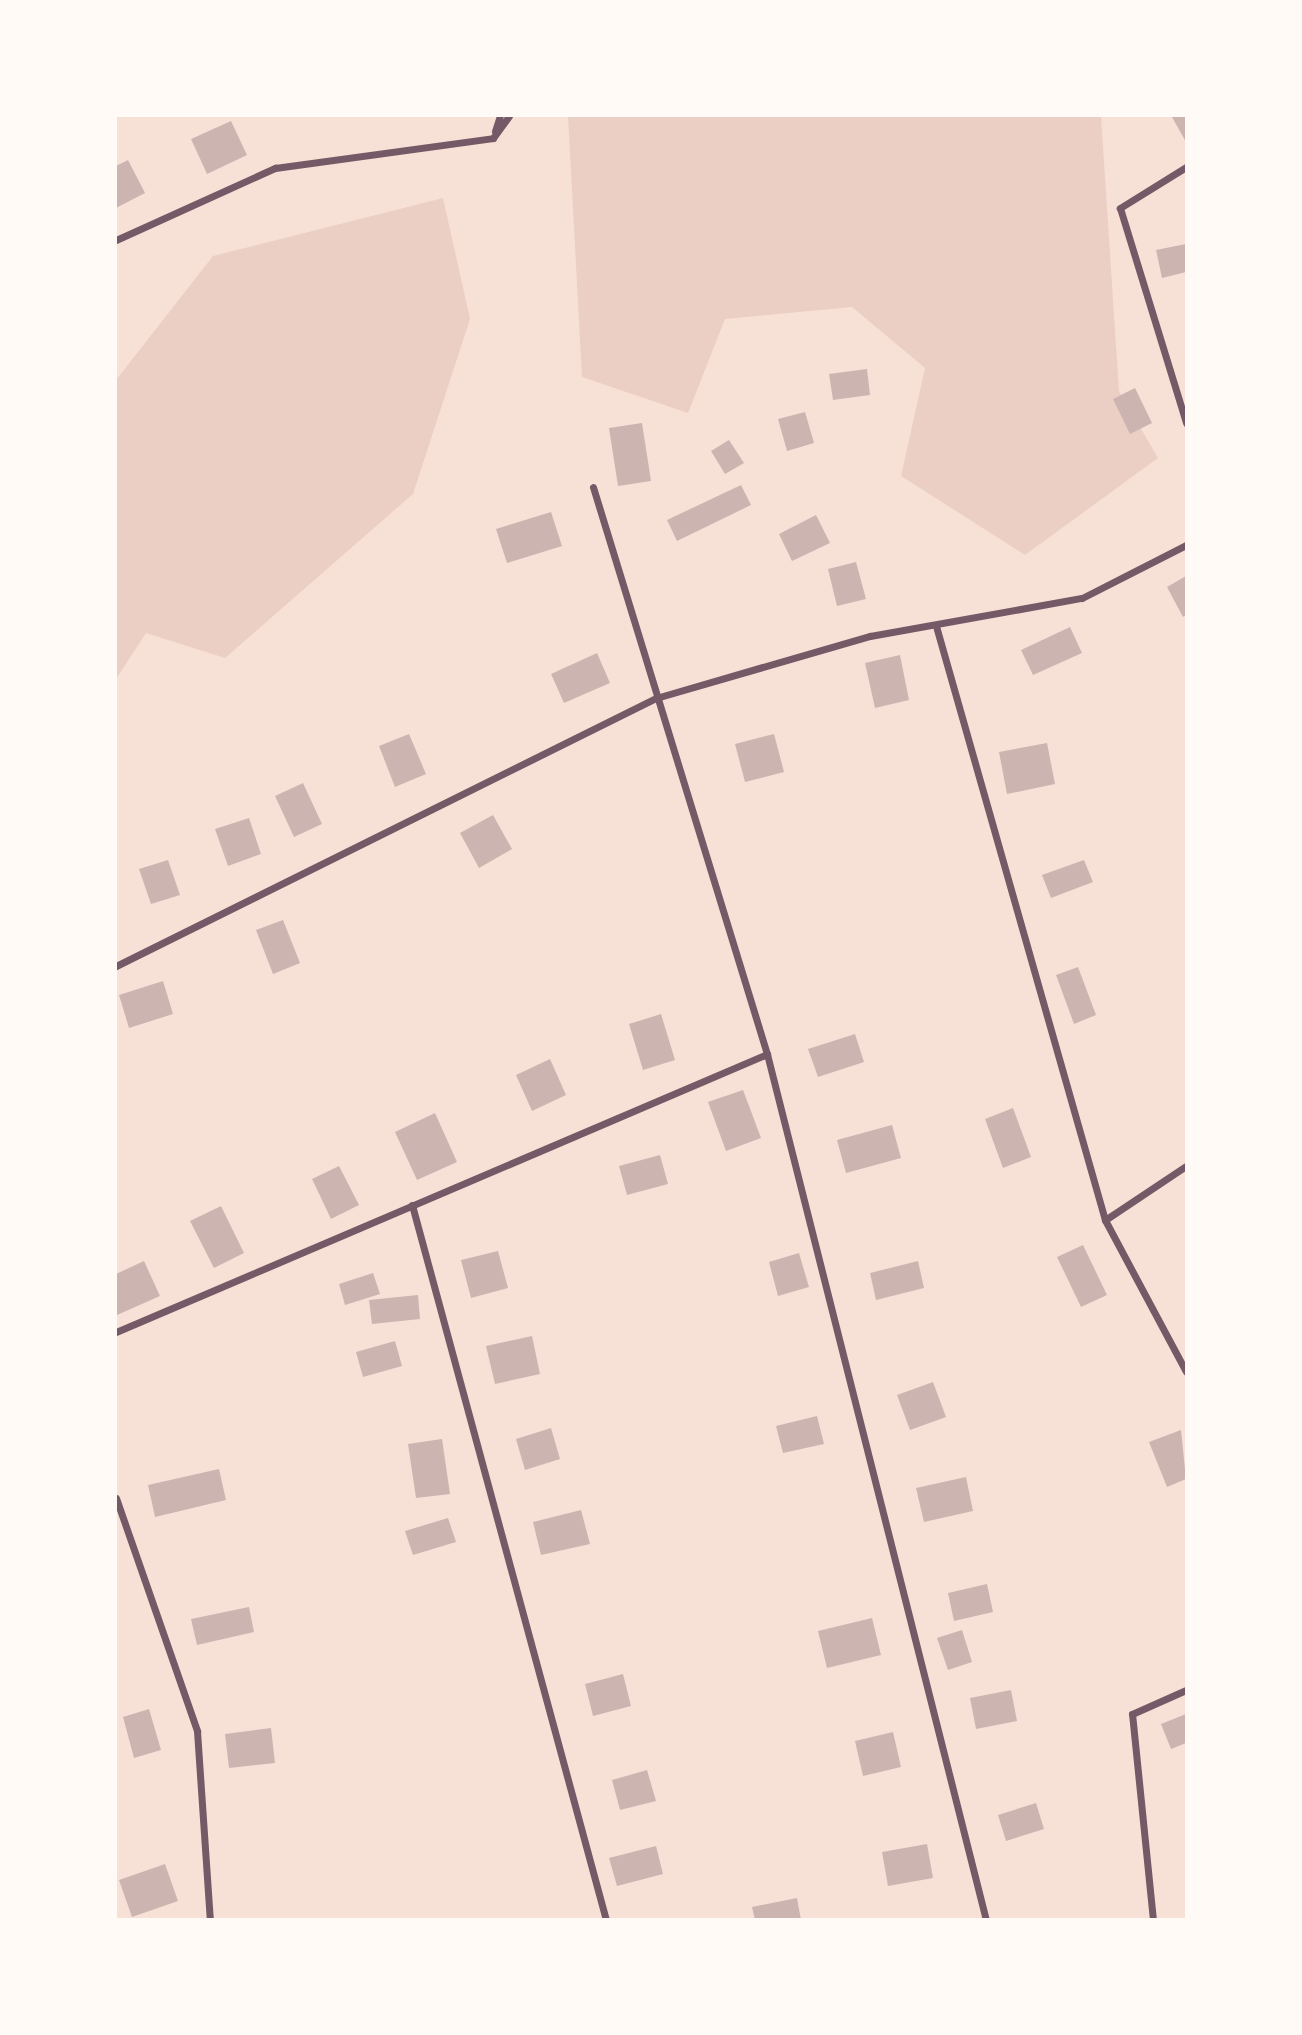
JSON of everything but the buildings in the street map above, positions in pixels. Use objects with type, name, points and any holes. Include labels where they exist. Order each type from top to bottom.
[{"type":"street","points":[[493,138],[500,116]]},
{"type":"street","points":[[116,240],[275,168],[493,138],[509,116]]},
{"type":"street","points":[[1186,167],[1120,208],[1186,423]]},
{"type":"street","points":[[593,486],[767,1054],[986,1920]]},
{"type":"street","points":[[116,966],[656,698],[870,636],[1082,598],[1186,545]]},
{"type":"street","points":[[936,626],[1105,1220],[1186,1372]]},
{"type":"street","points":[[116,1332],[767,1054]]},
{"type":"street","points":[[1105,1220],[1186,1166]]},
{"type":"street","points":[[412,1205],[606,1920]]},
{"type":"street","points":[[116,1497],[197,1731],[210,1920]]},
{"type":"street","points":[[1153,1920],[1132,1714],[1186,1690]]},
{"type":"shaded area","points":[[568,116],[1101,116],[1119,391],[1158,458],[1025,555],[901,476],[925,368],[852,307],[725,319],[688,413],[582,377]]},
{"type":"shaded area","points":[[443,198],[470,319],[413,494],[225,658],[146,633],[116,679],[116,380],[213,256]]}]
